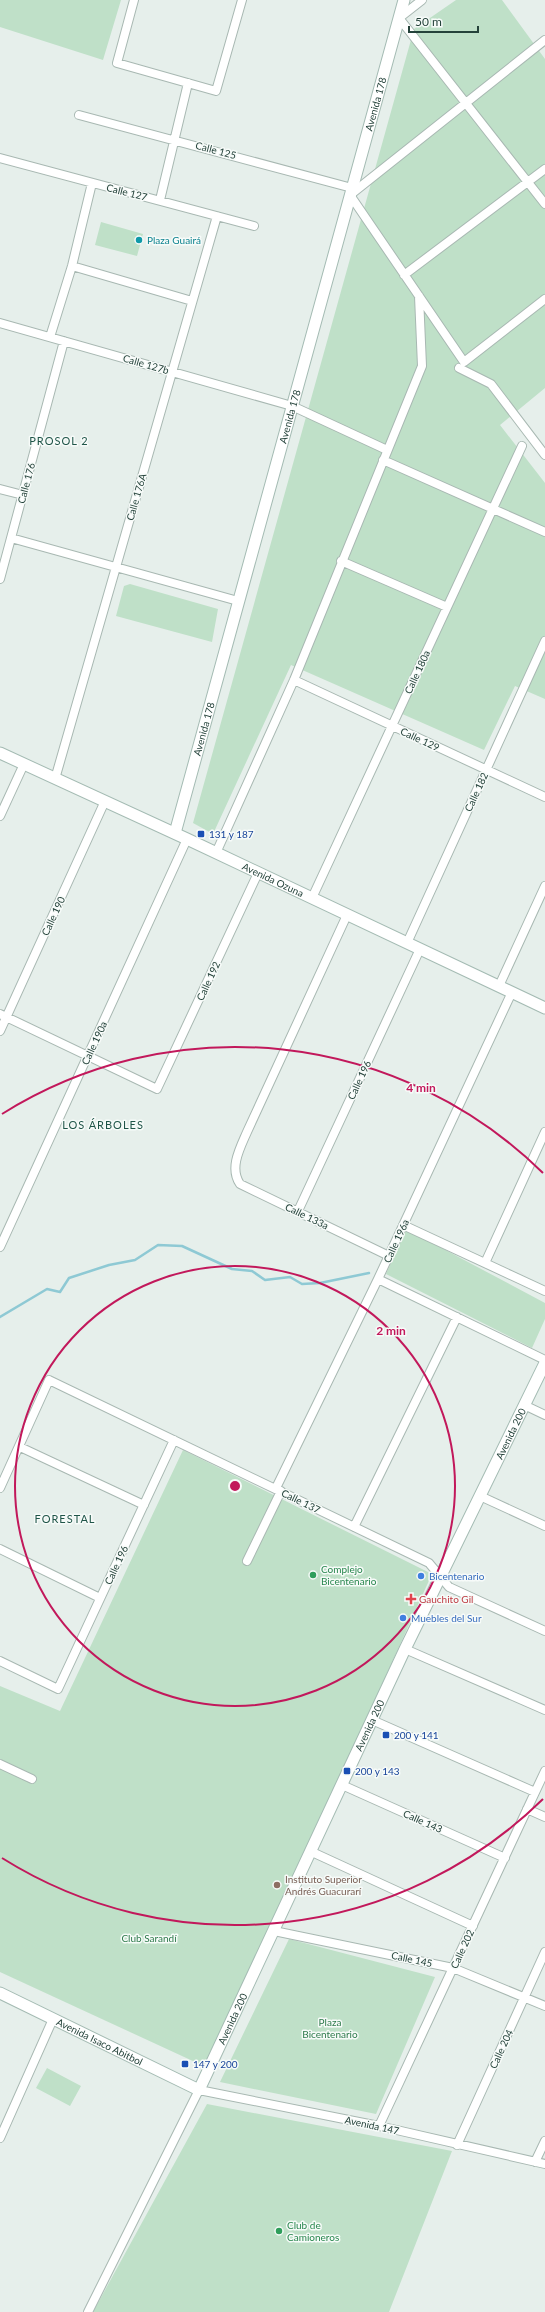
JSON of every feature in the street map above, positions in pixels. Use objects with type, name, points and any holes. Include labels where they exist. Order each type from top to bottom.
[{"type":"main road","name":"Avenida 178","points":[[174,833],[404,0]]},
{"type":"main road","name":"Avenida Ozuna","points":[[0,754],[187,839],[545,1008]]},
{"type":"main road","name":"Avenida 200","points":[[199,2090],[312,1852],[405,1649],[545,1363]]},
{"type":"main road","name":"Avenida Isaco Abitbol","points":[[0,1993],[199,2090]]},
{"type":"street","points":[[134,0],[117,63],[216,91],[242,0]]},
{"type":"street","points":[[422,0],[399,18],[545,204]]},
{"type":"street","points":[[545,40],[351,192],[404,275],[464,362],[545,299]]},
{"type":"street","points":[[160,200],[188,83]]},
{"type":"street","name":"Calle 125","points":[[79,115],[175,139],[351,192]]},
{"type":"street","name":"Calle 127","points":[[0,158],[254,226]]},
{"type":"street","points":[[404,275],[545,169]]},
{"type":"street","points":[[50,337],[72,266],[92,183]]},
{"type":"street","name":"Calle 176A","points":[[55,779],[217,216]]},
{"type":"street","points":[[72,266],[192,300]]},
{"type":"street","points":[[216,853],[294,680],[341,561],[422,366],[419,296]]},
{"type":"street","name":"Calle 127b","points":[[0,323],[292,406],[387,450]]},
{"type":"street","name":"Calle 176","points":[[0,579],[64,341]]},
{"type":"street","points":[[459,368],[491,384],[545,455]]},
{"type":"street","name":"Calle 180a","points":[[312,898],[522,446]]},
{"type":"street","points":[[383,460],[545,532]]},
{"type":"street","points":[[0,489],[23,496]]},
{"type":"street","points":[[11,538],[238,601]]},
{"type":"street","points":[[341,561],[447,607]]},
{"type":"street","name":"Calle 182","points":[[406,943],[545,641]]},
{"type":"street","name":"Calle 129","points":[[294,680],[545,797]]},
{"type":"street","points":[[0,816],[24,764]]},
{"type":"street","name":"Calle 190","points":[[0,1030],[3,1015],[105,801]]},
{"type":"street","name":"Calle 190a","points":[[1,1244],[187,839]]},
{"type":"street","name":"Calle 192","points":[[89,1055],[157,1089],[258,873]]},
{"type":"street","points":[[499,986],[545,886]]},
{"type":"street","name":"Calle 133a","points":[[347,915],[247,1132],[235,1169],[236,1178],[240,1184],[389,1256]]},
{"type":"street","name":"Calle 196","points":[[298,1211],[420,949]]},
{"type":"street","name":"Calle 196a","points":[[248,1561],[279,1490],[512,992]]},
{"type":"street","points":[[3,1015],[89,1055]]},
{"type":"street","points":[[485,1263],[545,1132]]},
{"type":"street","points":[[404,1225],[545,1291]]},
{"type":"street","points":[[378,1279],[545,1360]]},
{"type":"street","points":[[354,1527],[457,1317]]},
{"type":"street","name":"Calle 137","points":[[20,1447],[49,1380],[429,1563],[449,1587],[545,1631]]},
{"type":"street","points":[[524,1405],[545,1415]]},
{"type":"street","name":"Calle 196","points":[[0,1661],[58,1689],[174,1440]]},
{"type":"street","points":[[0,1488],[20,1447],[144,1505]]},
{"type":"street","points":[[480,1496],[545,1526]]},
{"type":"street","points":[[0,1549],[100,1598]]},
{"type":"street","points":[[405,1649],[545,1710]]},
{"type":"street","points":[[372,1720],[536,1792]]},
{"type":"street","points":[[0,1764],[32,1779]]},
{"type":"street","name":"Calle 202","points":[[379,2126],[545,1772]]},
{"type":"street","name":"Calle 143","points":[[342,1785],[504,1858]]},
{"type":"street","points":[[527,1810],[545,1817]]},
{"type":"street","points":[[312,1852],[473,1926]]},
{"type":"street","name":"Calle 145","points":[[274,1931],[453,1968],[545,2006]]},
{"type":"street","name":"Calle 204","points":[[457,2145],[545,1952]]},
{"type":"street","points":[[0,2138],[53,2019]]},
{"type":"street","points":[[88,2312],[199,2090]]},
{"type":"street","name":"Avenida 147","points":[[199,2090],[379,2126],[545,2164]]},
{"type":"street","points":[[535,2162],[545,2141]]},
{"type":"green space","points":[[0,0],[121,0],[103,60],[0,27]]},
{"type":"green space","points":[[456,0],[502,0],[545,59],[545,388],[500,425],[545,483],[545,699],[515,686],[484,750],[291,665],[213,834],[193,823],[414,29]]},
{"type":"green space","points":[[101,222],[143,234],[137,256],[95,245]]},
{"type":"green space","points":[[130,584],[218,609],[212,642],[116,616],[124,586]]},
{"type":"green space","points":[[406,1229],[545,1303],[545,1319],[532,1348],[386,1274]]},
{"type":"green space","name":"Club Sarandí","points":[[183,1450],[432,1574],[208,2068],[0,1972],[0,1686],[60,1711]]},
{"type":"green space","name":"Plaza Bicentenario","points":[[289,1939],[435,1977],[376,2114],[220,2082]]},
{"type":"green space","points":[[47,2068],[81,2086],[70,2106],[36,2088]]},
{"type":"green space","name":"Club de Camioneros","points":[[207,2104],[452,2151],[389,2312],[93,2312]]},
{"type":"waterway","points":[[0,1317],[47,1289],[60,1292],[69,1278],[109,1265],[135,1260],[158,1245],[182,1246],[232,1269],[252,1271],[265,1280],[290,1277],[302,1284],[320,1283],[369,1273]]},
{"type":"place","name":"Plaza Guairá","points":[[139,240]]},
{"type":"place","name":"131 y 187","points":[[201,834]]},
{"type":"place","name":"Complejo Bicentenario","points":[[313,1575]]},
{"type":"place","name":"Bicentenario","points":[[421,1576]]},
{"type":"place","name":"Gauchito Gil","points":[[411,1599]]},
{"type":"place","name":"Muebles del Sur","points":[[403,1618]]},
{"type":"place","name":"200 y 141","points":[[386,1735]]},
{"type":"place","name":"200 y 143","points":[[347,1771]]},
{"type":"place","name":"Instituto Superior Andrés Guacurarí","points":[[277,1885]]},
{"type":"place","name":"147 y 200","points":[[185,2064]]},
{"type":"place","name":"Club de Camioneros","points":[[279,2231]]},
{"type":"district","name":"PROSOL 2","points":[[59,440]]},
{"type":"district","name":"LOS ÁRBOLES","points":[[103,1124]]},
{"type":"district","name":"FORESTAL","points":[[65,1518]]}]
